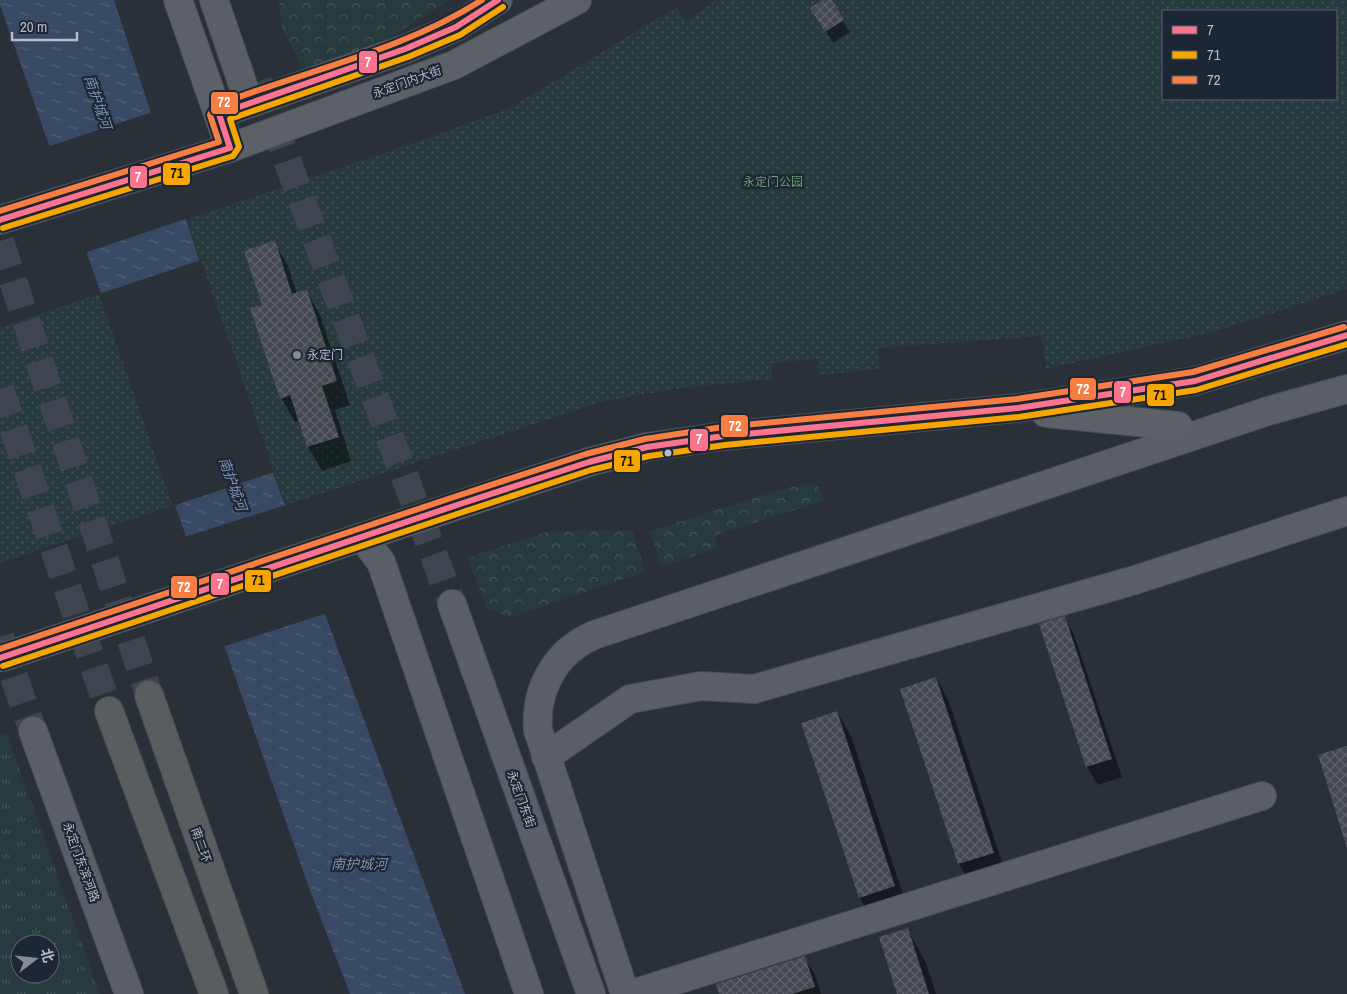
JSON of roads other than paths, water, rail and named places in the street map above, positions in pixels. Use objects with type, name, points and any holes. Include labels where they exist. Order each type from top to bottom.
[{"type":"highway","name":"南二环","points":[[149,695],[254,994]]},
{"type":"highway","points":[[109,711],[214,994]]},
{"type":"highway","points":[[230,927],[274,994]]},
{"type":"main road","points":[[178,0],[230,148]]},
{"type":"main road","name":"永定门内大街","points":[[0,220],[230,148],[454,65],[569,4]]},
{"type":"main road","points":[[0,658],[589,462],[647,447],[724,436],[888,422],[1018,408],[1195,381],[1347,335]]},
{"type":"main road","points":[[1018,408],[1078,417],[1178,426]]},
{"type":"street","points":[[214,0],[251,85],[230,0]]},
{"type":"street","points":[[219,114],[405,49],[456,27],[498,0]]},
{"type":"street","points":[[625,994],[546,757],[537,720],[542,691],[560,659],[584,639],[1268,411],[1347,389]]},
{"type":"street","points":[[1178,426],[1268,411]]},
{"type":"street","points":[[546,757],[630,698],[701,686],[754,689],[1135,580],[1347,511]]},
{"type":"street","points":[[350,541],[381,562],[529,994]]},
{"type":"street","name":"永定门东街","points":[[572,994],[444,606],[590,994]]},
{"type":"street","name":"永定门东滨河路","points":[[33,731],[129,994]]},
{"type":"street","points":[[632,994],[1262,796]]},
{"type":"water","name":"南护城河","points":[[0,0],[114,0],[237,375],[465,994],[350,994],[308,885],[0,5]]},
{"type":"tunnel","points":[[258,82],[452,604]]},
{"type":"tunnel","points":[[0,241],[149,695]]},
{"type":"tunnel","points":[[0,389],[109,711]]},
{"type":"tunnel","points":[[0,637],[33,731]]},
{"type":"place","name":"永定门","points":[[297,355]]},
{"type":"park label","name":"永定门公园","points":[[773,182]]}]
